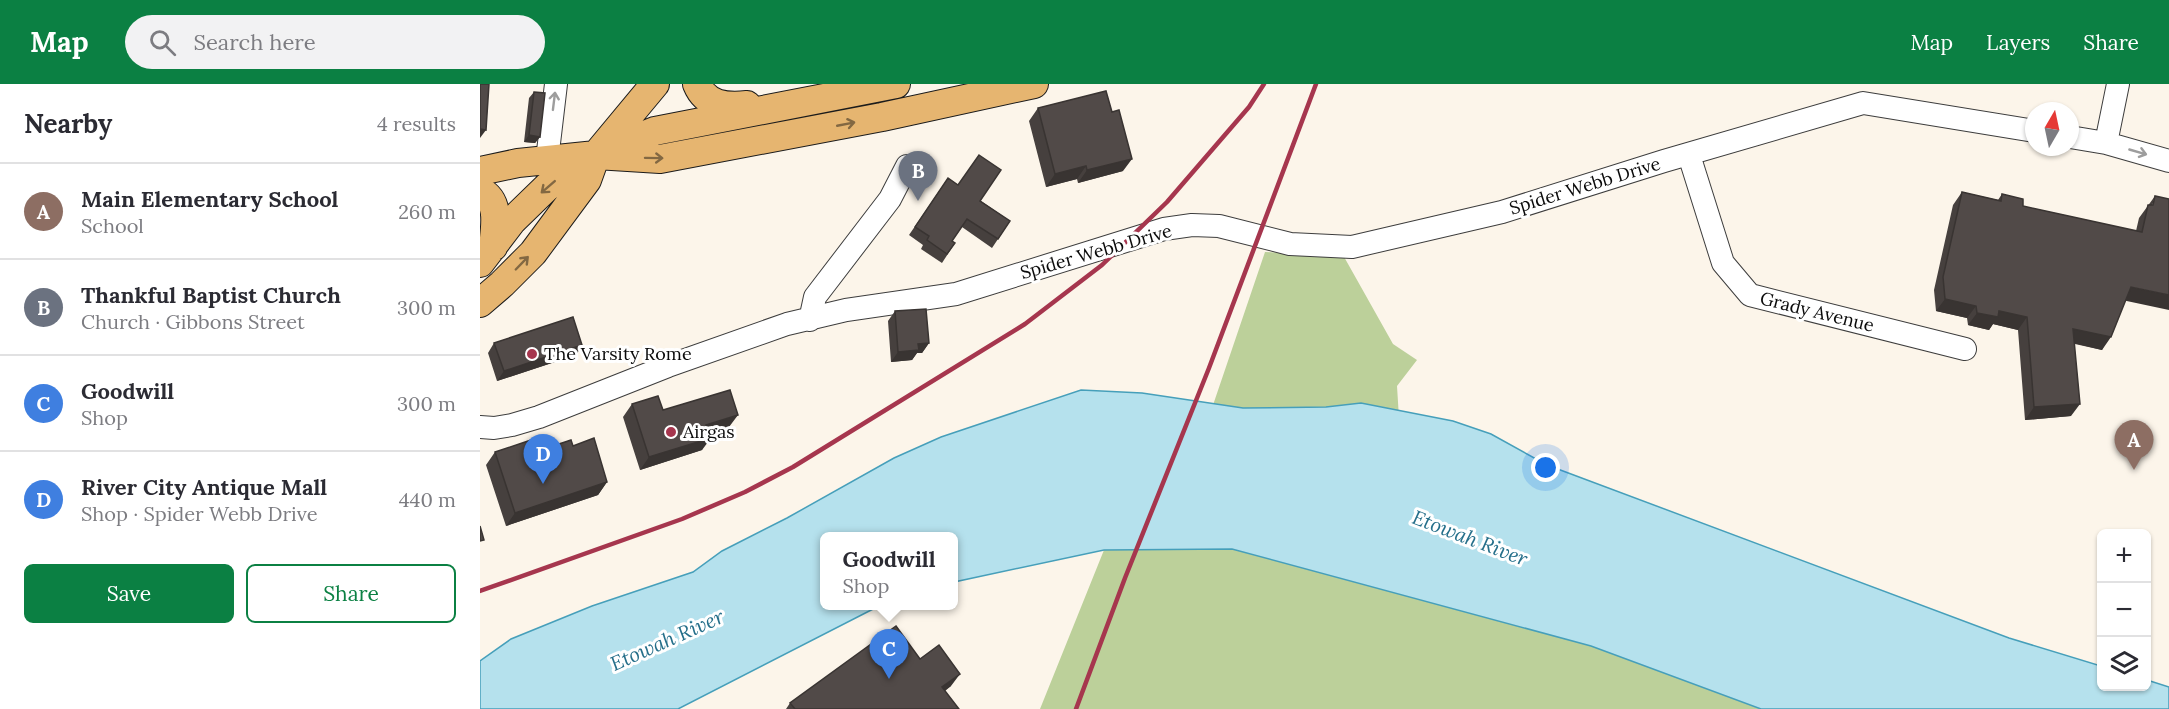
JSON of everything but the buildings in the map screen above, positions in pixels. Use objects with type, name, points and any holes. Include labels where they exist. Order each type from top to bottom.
[{"type":"main road","points":[[480,303],[533,253],[587,180],[596,155],[655,84]]},
{"type":"main road","points":[[697,84],[712,102],[720,106],[732,106],[752,105],[832,87],[864,84]]},
{"type":"main road","points":[[486,255],[512,221],[547,187],[563,174],[596,155],[655,131],[896,84]]},
{"type":"main road","points":[[480,171],[596,155],[660,159],[882,117],[1034,84]]},
{"type":"main road","points":[[480,190],[487,194],[495,211],[486,255]]},
{"type":"street","points":[[547,160],[556,84]]},
{"type":"street","points":[[2106,143],[2118,84]]},
{"type":"street","name":"Spider Webb Drive","points":[[480,427],[494,428],[512,425],[539,417],[668,366],[787,324],[846,310],[956,294],[1130,239],[1173,228],[1192,225],[1219,226],[1290,244],[1360,246],[1502,212],[1863,103],[2025,130]]},
{"type":"street","points":[[2079,138],[2106,143],[2169,161]]},
{"type":"street","name":"Grady Avenue","points":[[1689,155],[1723,263],[1750,295],[1965,349]]},
{"type":"street","points":[[810,320],[815,297],[890,198],[907,166]]},
{"type":"green space","points":[[1265,252],[1343,255],[1393,344],[1417,360],[1397,386],[1399,418],[1212,408]]},
{"type":"green space","points":[[1232,549],[1591,646],[1761,709],[1040,709],[1104,550]]},
{"type":"water","name":"Etowah River","points":[[1081,390],[1142,393],[1243,408],[1326,407],[1361,403],[1453,421],[1491,434],[1547,465],[2009,638],[2097,665],[2097,691],[2151,691],[2151,681],[2169,687],[2169,709],[1761,709],[1591,646],[1232,549],[1104,550],[958,581],[958,532],[820,532],[820,610],[871,610],[678,709],[480,709],[480,661],[511,639],[592,606],[693,572],[722,551],[787,518],[894,458],[941,437]]},
{"type":"railway","points":[[480,591],[682,519],[745,492],[793,467],[1025,324],[1102,265],[1167,202],[1249,107],[1264,84]]},
{"type":"railway","points":[[1076,709],[1125,578],[1209,368],[1316,84]]},
{"type":"place","name":"Thankful Baptist Church","points":[[918,201]]},
{"type":"place","name":"The Varsity Rome","points":[[532,354]]},
{"type":"place","name":"Airgas","points":[[671,432]]},
{"type":"place","name":"Main Elementary School","points":[[2134,470]]},
{"type":"place","name":"River City Antique Mall","points":[[543,484]]},
{"type":"place","name":"Goodwill","points":[[889,679]]}]
